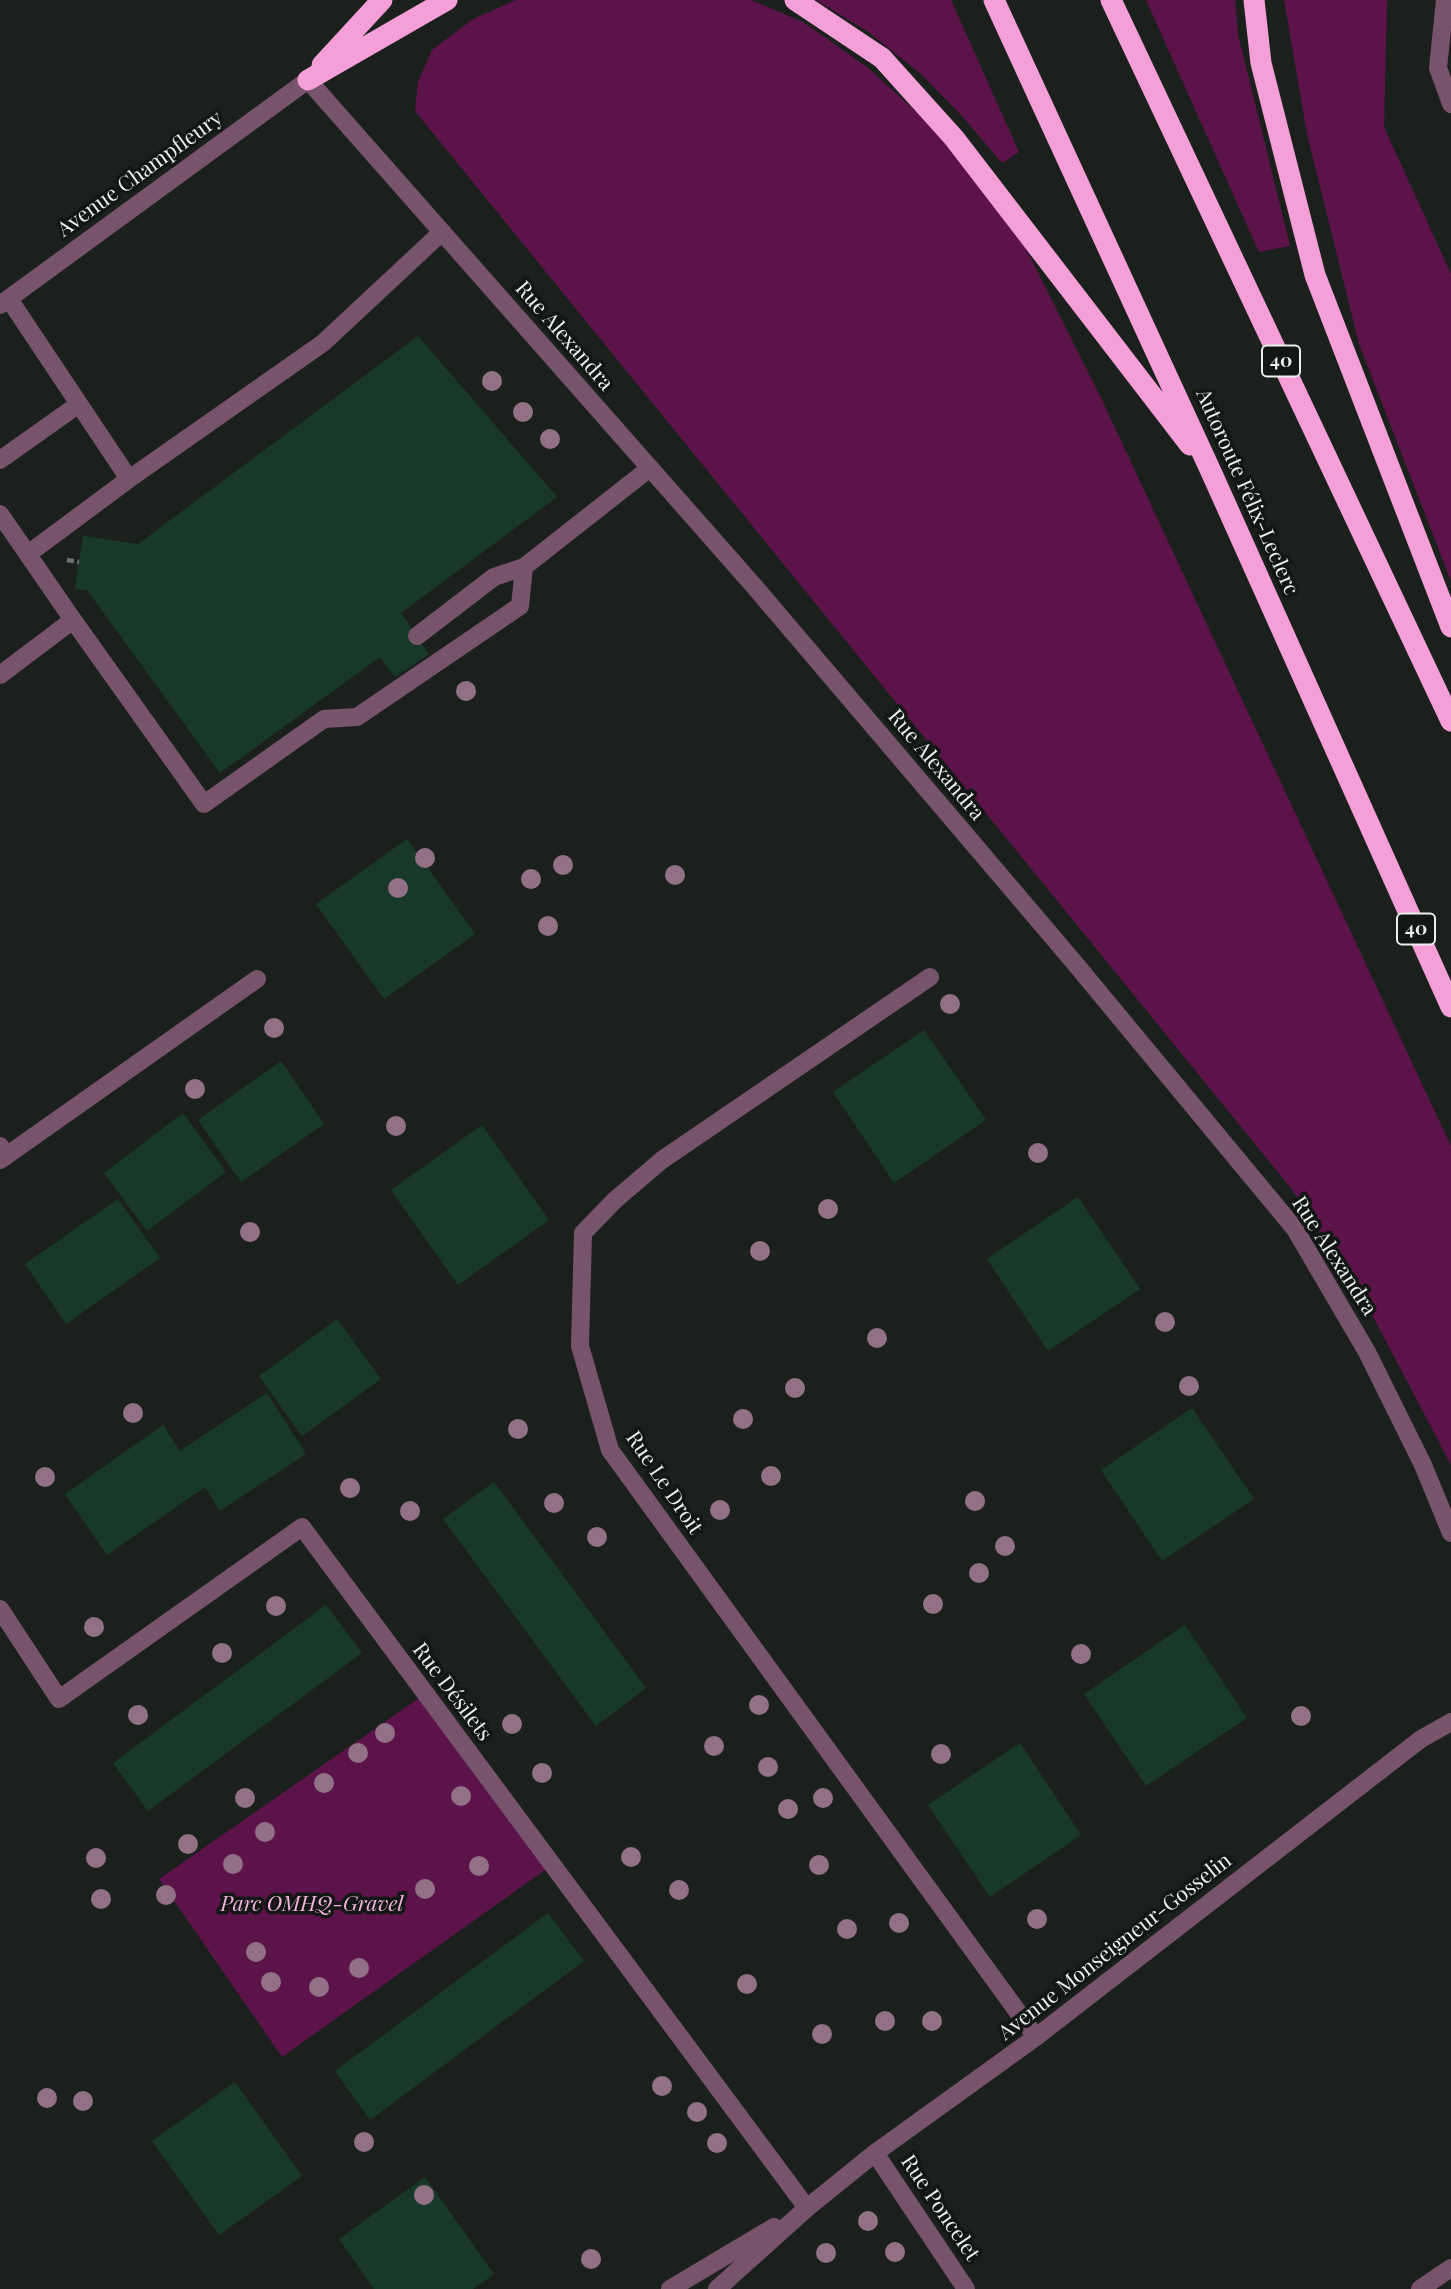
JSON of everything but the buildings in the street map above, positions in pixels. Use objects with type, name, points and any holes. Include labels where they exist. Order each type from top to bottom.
[{"type":"highway","points":[[308,80],[382,0]]},
{"type":"highway","points":[[308,80],[447,0]]},
{"type":"highway","points":[[794,0],[881,58],[954,138],[1213,476]]},
{"type":"highway","name":"Autoroute Félix-Leclerc","points":[[994,0],[1213,476],[1451,1007]]},
{"type":"highway","name":"40","points":[[1111,0],[1451,721]]},
{"type":"highway","points":[[1254,0],[1261,63],[1315,275],[1451,627]]},
{"type":"street","points":[[1445,0],[1438,68],[1451,104]]},
{"type":"street","name":"Rue Alexandra","points":[[308,80],[763,597],[1073,961],[1295,1229],[1367,1352],[1423,1465],[1451,1533]]},
{"type":"street","name":"Avenue Champfleury","points":[[3,301],[308,80]]},
{"type":"street","points":[[28,554],[129,479],[323,343],[442,232]]},
{"type":"street","points":[[3,301],[79,404],[129,479]]},
{"type":"street","points":[[0,460],[79,404]]},
{"type":"street","points":[[417,636],[495,577],[524,567],[649,468]]},
{"type":"street","points":[[0,514],[204,804],[324,719],[358,717],[520,606],[524,567]]},
{"type":"street","points":[[0,675],[73,620]]},
{"type":"street","name":"Rue Le Droit","points":[[930,977],[662,1160],[583,1233],[580,1346],[610,1450],[1036,2037]]},
{"type":"street","points":[[2,1154],[257,979]]},
{"type":"street","name":"Rue Désilets","points":[[0,1609],[59,1699],[302,1527],[807,2208]]},
{"type":"street","name":"Avenue Monseigneur-Gosselin","points":[[717,2289],[807,2208],[875,2153],[1036,2037],[1422,1739],[1451,1722]]},
{"type":"street","name":"Rue Poncelet","points":[[875,2153],[966,2289]]},
{"type":"street","name":"Avenue Monseigneur-Gosselin","points":[[670,2289],[807,2208]]},
{"type":"street","points":[[1420,2289],[1451,2268]]},
{"type":"green space","points":[[516,0],[751,0],[803,22],[867,67],[934,128],[1022,241],[1100,396],[1451,1146],[1451,1465],[1357,1286],[1290,1187],[415,111],[418,82],[432,50],[473,19]]},
{"type":"green space","points":[[816,0],[951,0],[1019,152],[1002,163],[920,73],[867,31]]},
{"type":"green space","points":[[1146,0],[1235,0],[1238,34],[1290,246],[1259,252]]},
{"type":"green space","points":[[1284,0],[1387,0],[1384,127],[1451,274],[1451,581],[1359,344],[1307,134]]},
{"type":"green space","name":"Parc OMHQ-Gravel","points":[[425,1694],[552,1865],[282,2057],[159,1879]]}]
